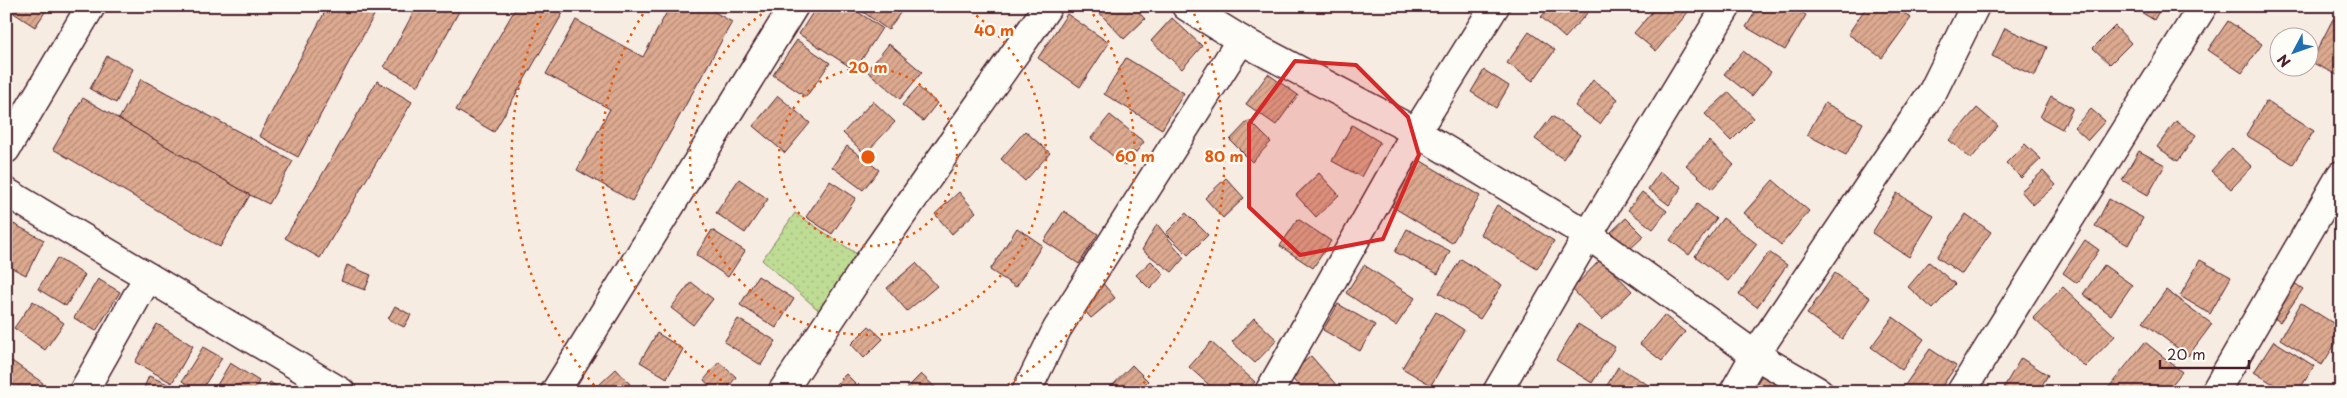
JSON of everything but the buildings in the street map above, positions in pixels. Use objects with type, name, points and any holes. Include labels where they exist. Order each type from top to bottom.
[{"type":"street","points":[[6,149],[91,6]]},
{"type":"street","points":[[555,392],[794,6]]},
{"type":"street","points":[[782,392],[864,269],[1048,6]]},
{"type":"street","points":[[1186,6],[1241,40],[1416,132],[1588,235],[1755,355],[1819,392]]},
{"type":"street","points":[[1269,392],[1416,132],[1494,6]]},
{"type":"street","points":[[1497,392],[1588,235],[1727,6]]},
{"type":"street","points":[[1734,392],[1755,355],[1933,91],[1974,6]]},
{"type":"street","points":[[1962,392],[2204,6]]},
{"type":"street","points":[[1026,392],[1057,329],[1241,40]]},
{"type":"street","points":[[2214,392],[2341,175]]},
{"type":"street","points":[[6,192],[148,276],[328,389]]},
{"type":"street","points":[[82,392],[148,276]]},
{"type":"highlighted area","points":[[1295,61],[1356,65],[1408,117],[1419,155],[1383,239],[1300,255],[1249,207],[1249,124]]},
{"type":"green space","points":[[795,213],[857,254],[824,315],[762,260]]}]
